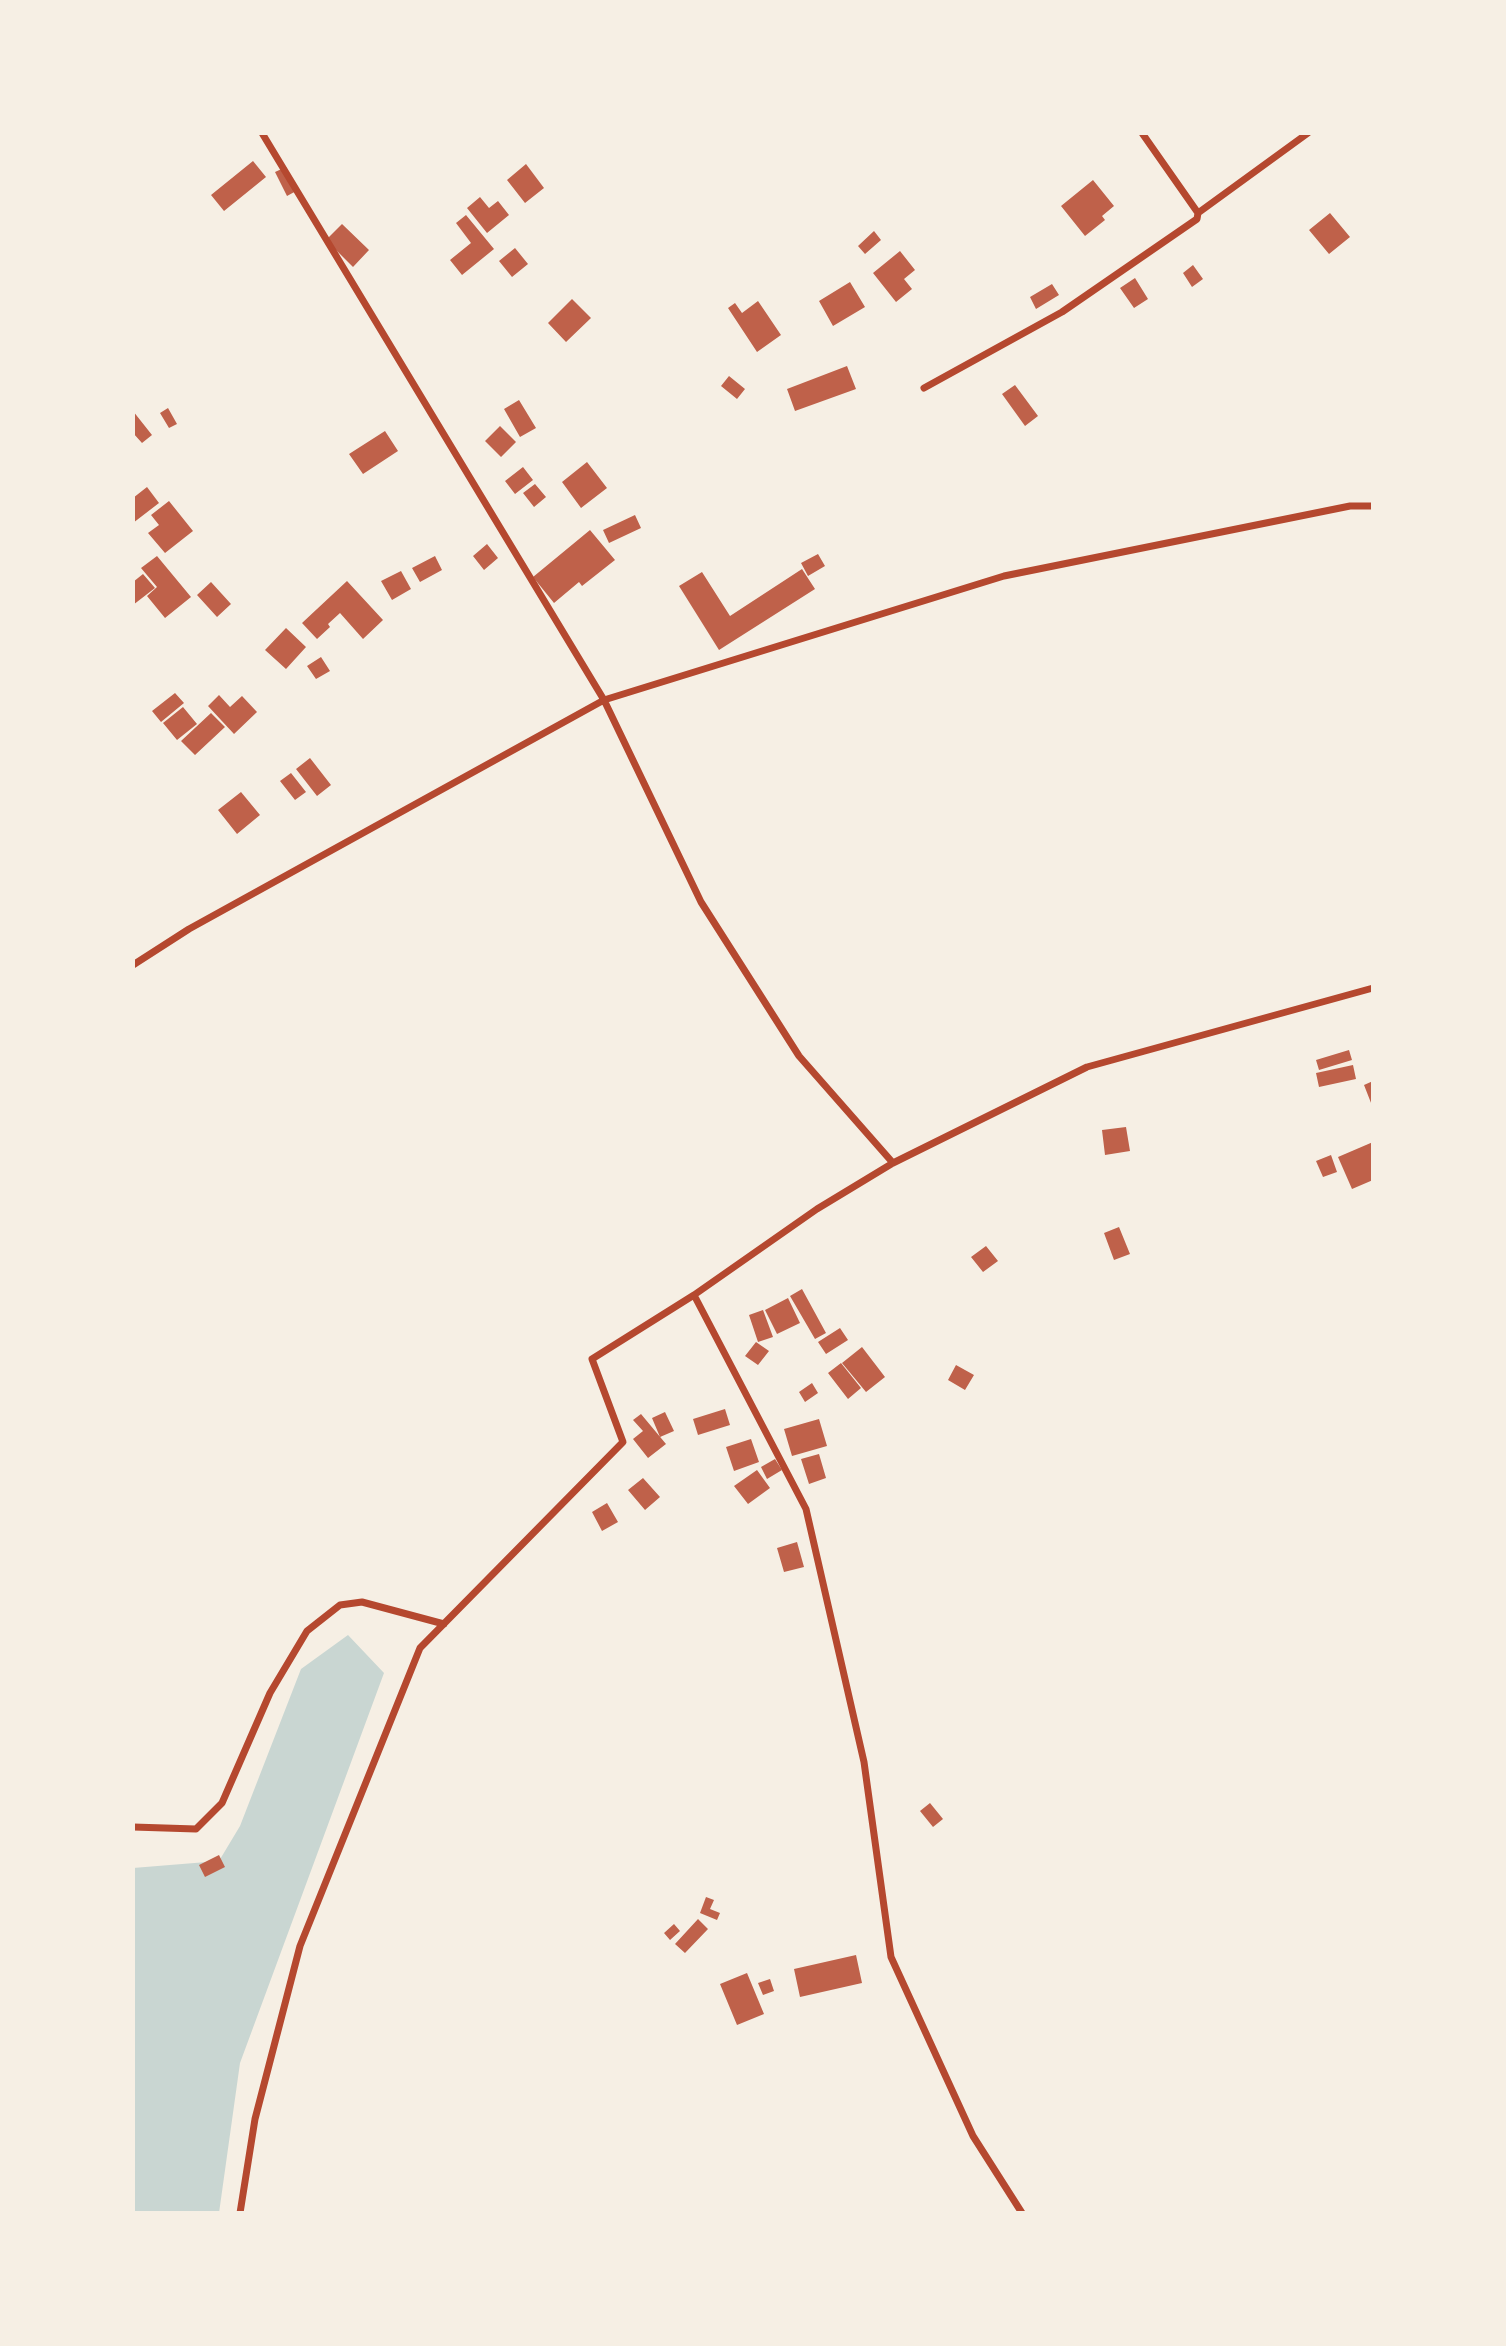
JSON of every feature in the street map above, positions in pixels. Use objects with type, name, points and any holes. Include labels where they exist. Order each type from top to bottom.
[{"type":"street","points":[[262,133],[604,700],[701,902],[799,1056],[893,1163]]},
{"type":"street","points":[[1142,133],[1198,213]]},
{"type":"street","points":[[924,388],[1062,312],[1196,219],[1198,213],[1308,133]]},
{"type":"street","points":[[133,965],[189,929],[604,700],[1004,576],[1350,506],[1373,506]]},
{"type":"street","points":[[240,2213],[255,2119],[300,1946],[420,1648],[623,1442],[592,1359],[694,1295],[817,1209],[893,1163],[1087,1067],[1373,988]]},
{"type":"street","points":[[694,1295],[806,1509],[863,1762],[891,1957],[973,2136],[1022,2213]]},
{"type":"street","points":[[133,1827],[195,1829],[222,1803],[276,1683],[307,1631],[340,1605],[362,1602],[444,1624]]},
{"type":"shaded area","points":[[348,1635],[384,1673],[240,2063],[219,2213],[133,2213],[133,1868],[219,1861],[240,1826],[301,1669]]},
{"type":"building","points":[[253,161],[266,177],[224,211],[211,195]]},
{"type":"building","points":[[526,164],[544,188],[525,203],[507,180]]},
{"type":"building","points":[[286,167],[298,190],[287,196],[275,172]]},
{"type":"building","points":[[1093,180],[1114,206],[1102,216],[1105,220],[1085,236],[1061,206]]},
{"type":"building","points":[[480,197],[489,208],[498,201],[509,215],[487,233],[467,208]]},
{"type":"building","points":[[1330,213],[1350,237],[1329,254],[1309,230]]},
{"type":"building","points":[[466,215],[494,249],[462,275],[450,260],[471,243],[456,223]]},
{"type":"building","points":[[342,224],[369,250],[353,267],[326,240]]},
{"type":"building","points":[[874,231],[881,240],[865,254],[858,246]]},
{"type":"building","points":[[515,248],[528,264],[512,277],[499,261]]},
{"type":"building","points":[[900,251],[915,270],[904,279],[912,289],[896,302],[873,273]]},
{"type":"building","points":[[1193,265],[1203,279],[1192,287],[1183,273]]},
{"type":"building","points":[[1135,278],[1148,299],[1134,308],[1120,288]]},
{"type":"building","points":[[850,282],[865,307],[833,326],[819,301]]},
{"type":"building","points":[[1052,284],[1059,295],[1036,309],[1030,297]]},
{"type":"building","points":[[572,299],[591,318],[566,342],[548,323]]},
{"type":"building","points":[[758,301],[781,335],[757,352],[728,308],[735,303],[742,313]]},
{"type":"building","points":[[847,366],[856,389],[795,411],[787,389]]},
{"type":"building","points":[[729,376],[745,389],[737,399],[721,386]]},
{"type":"building","points":[[1015,385],[1038,416],[1025,426],[1002,394]]},
{"type":"building","points":[[519,400],[536,428],[520,437],[504,409]]},
{"type":"building","points":[[168,408],[177,424],[169,428],[160,413]]},
{"type":"building","points":[[133,411],[152,435],[142,443],[133,433]]},
{"type":"building","points":[[500,426],[516,442],[501,457],[485,441]]},
{"type":"building","points":[[385,431],[398,451],[363,474],[349,454]]},
{"type":"building","points":[[587,462],[607,488],[581,508],[562,482]]},
{"type":"building","points":[[523,467],[533,480],[515,494],[505,481]]},
{"type":"building","points":[[535,484],[546,497],[534,507],[523,493]]},
{"type":"building","points":[[147,487],[159,503],[133,523],[133,498]]},
{"type":"building","points":[[169,501],[193,531],[165,553],[148,533],[159,525],[151,515]]},
{"type":"building","points":[[635,515],[641,528],[609,543],[603,530]]},
{"type":"building","points":[[590,530],[615,560],[582,586],[579,582],[554,603],[533,577]]},
{"type":"building","points":[[487,544],[498,558],[484,570],[473,556]]},
{"type":"building","points":[[818,554],[825,566],[808,576],[801,563]]},
{"type":"building","points":[[157,556],[191,597],[165,618],[147,596],[157,587],[141,568]]},
{"type":"building","points":[[435,556],[442,570],[420,582],[412,568]]},
{"type":"building","points":[[802,569],[815,589],[719,650],[679,586],[702,572],[730,616]]},
{"type":"building","points":[[401,571],[411,589],[392,600],[381,581]]},
{"type":"building","points":[[143,574],[155,588],[133,605],[133,582]]},
{"type":"building","points":[[347,581],[383,620],[363,639],[340,613],[317,639],[302,623]]},
{"type":"building","points":[[211,582],[231,604],[217,617],[197,595]]},
{"type":"building","points":[[286,628],[306,647],[286,669],[265,650]]},
{"type":"building","points":[[321,657],[330,671],[316,679],[307,666]]},
{"type":"building","points":[[175,693],[184,703],[161,722],[152,711]]},
{"type":"building","points":[[219,695],[230,707],[242,696],[257,712],[234,734],[208,706]]},
{"type":"building","points":[[183,707],[197,724],[177,740],[163,723]]},
{"type":"building","points":[[211,713],[225,727],[195,755],[181,741]]},
{"type":"building","points":[[310,758],[331,785],[317,796],[296,769]]},
{"type":"building","points":[[291,773],[306,792],[295,800],[280,781]]},
{"type":"building","points":[[241,792],[260,815],[237,834],[218,810]]},
{"type":"building","points":[[1349,1050],[1352,1060],[1319,1070],[1316,1060]]},
{"type":"building","points":[[1353,1065],[1356,1079],[1319,1087],[1316,1073]]},
{"type":"building","points":[[1373,1081],[1373,1108],[1364,1085]]},
{"type":"building","points":[[1126,1127],[1130,1151],[1105,1155],[1102,1130]]},
{"type":"building","points":[[1373,1142],[1373,1180],[1352,1189],[1338,1157]]},
{"type":"building","points":[[1331,1155],[1337,1172],[1323,1177],[1316,1161]]},
{"type":"building","points":[[1119,1227],[1130,1254],[1114,1260],[1104,1233]]},
{"type":"building","points":[[986,1246],[998,1261],[983,1272],[971,1257]]},
{"type":"building","points":[[802,1289],[826,1333],[815,1339],[790,1296]]},
{"type":"building","points":[[788,1298],[800,1323],[777,1334],[765,1310]]},
{"type":"building","points":[[763,1310],[773,1337],[758,1342],[749,1315]]},
{"type":"building","points":[[840,1328],[848,1340],[826,1354],[818,1342]]},
{"type":"building","points":[[756,1342],[769,1351],[758,1365],[745,1356]]},
{"type":"building","points":[[862,1347],[885,1377],[866,1392],[842,1363]]},
{"type":"building","points":[[841,1363],[861,1388],[848,1399],[828,1373]]},
{"type":"building","points":[[956,1365],[974,1375],[965,1390],[948,1380]]},
{"type":"building","points":[[812,1383],[818,1393],[805,1402],[799,1392]]},
{"type":"building","points":[[725,1409],[730,1425],[698,1435],[693,1419]]},
{"type":"building","points":[[665,1412],[674,1431],[660,1437],[652,1418]]},
{"type":"building","points":[[641,1414],[666,1444],[648,1458],[633,1439],[643,1431],[633,1420]]},
{"type":"building","points":[[819,1419],[827,1446],[792,1456],[784,1429]]},
{"type":"building","points":[[751,1439],[759,1462],[734,1471],[726,1447]]},
{"type":"building","points":[[819,1454],[826,1478],[809,1484],[801,1459]]},
{"type":"building","points":[[775,1459],[782,1470],[767,1479],[761,1467]]},
{"type":"building","points":[[757,1470],[770,1488],[748,1504],[734,1486]]},
{"type":"building","points":[[643,1478],[660,1497],[645,1510],[628,1490]]},
{"type":"building","points":[[607,1503],[618,1522],[602,1531],[592,1512]]},
{"type":"building","points":[[797,1542],[804,1567],[784,1572],[777,1548]]},
{"type":"building","points":[[930,1803],[943,1819],[933,1827],[920,1811]]},
{"type":"building","points":[[219,1855],[225,1867],[205,1877],[199,1865]]},
{"type":"building","points":[[706,1897],[714,1900],[710,1909],[720,1913],[717,1920],[700,1913]]},
{"type":"building","points":[[698,1919],[708,1929],[685,1953],[675,1944]]},
{"type":"building","points":[[674,1924],[680,1931],[670,1940],[664,1933]]},
{"type":"building","points":[[856,1955],[862,1983],[800,1997],[794,1969]]},
{"type":"building","points":[[747,1973],[764,2014],[737,2025],[720,1984]]},
{"type":"building","points":[[770,1979],[774,1991],[763,1995],[758,1983]]}]
